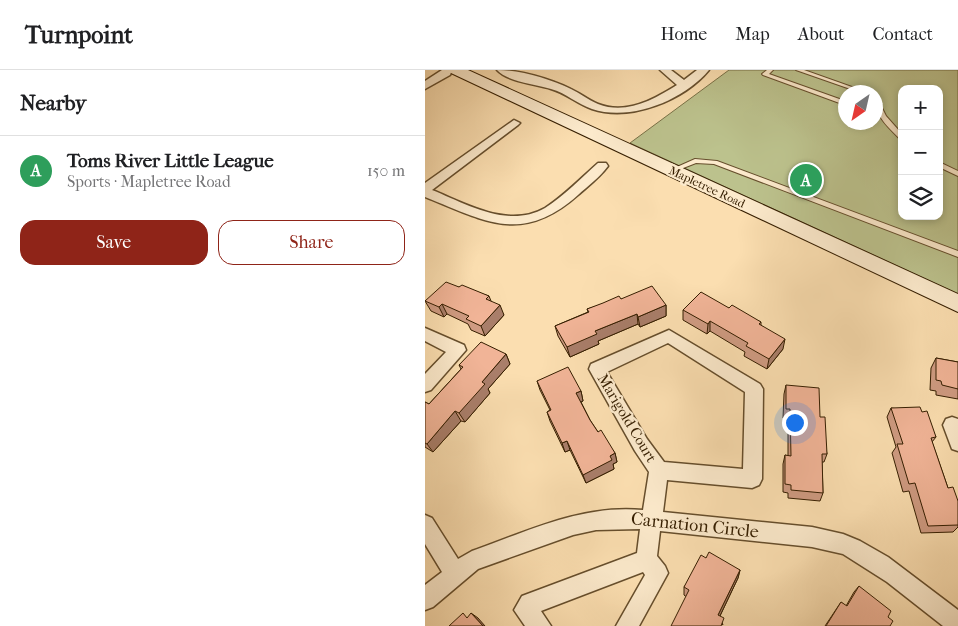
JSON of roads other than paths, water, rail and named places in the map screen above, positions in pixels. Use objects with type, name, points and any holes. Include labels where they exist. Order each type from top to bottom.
[{"type":"street","points":[[425,77],[438,70]]},
{"type":"street","points":[[425,86],[446,73],[447,70]]},
{"type":"street","name":"Mapletree Road","points":[[456,70],[958,304]]},
{"type":"street","points":[[502,70],[565,90],[595,106],[613,110],[649,106],[684,86],[704,70]]},
{"type":"street","points":[[665,70],[684,86]]},
{"type":"street","points":[[425,190],[514,124]]},
{"type":"street","points":[[425,190],[494,218],[510,222],[520,222],[535,218],[549,210],[602,166]]},
{"type":"street","points":[[425,334],[459,350],[425,385]]},
{"type":"street","name":"Marigold Court","points":[[646,560],[659,470],[641,445],[597,369],[669,336],[754,389],[752,479],[659,470]]},
{"type":"street","points":[[958,427],[951,425],[958,443]]},
{"type":"street","name":"Carnation Circle","points":[[425,599],[472,561],[573,525],[626,518],[812,537],[852,548],[873,560],[958,624]]},
{"type":"street","points":[[425,525],[455,574]]},
{"type":"street","points":[[540,626],[525,610],[530,604],[646,560],[657,573],[627,626]]},
{"type":"lane","points":[[770,70],[765,74],[838,100]]},
{"type":"lane","points":[[799,70],[843,85]]},
{"type":"lane","points":[[883,117],[898,134]]},
{"type":"lane","points":[[671,170],[695,161],[715,162],[958,254]]},
{"type":"lane","points":[[943,166],[958,174]]},
{"type":"place","name":"Toms River Little League","points":[[806,180]]}]
